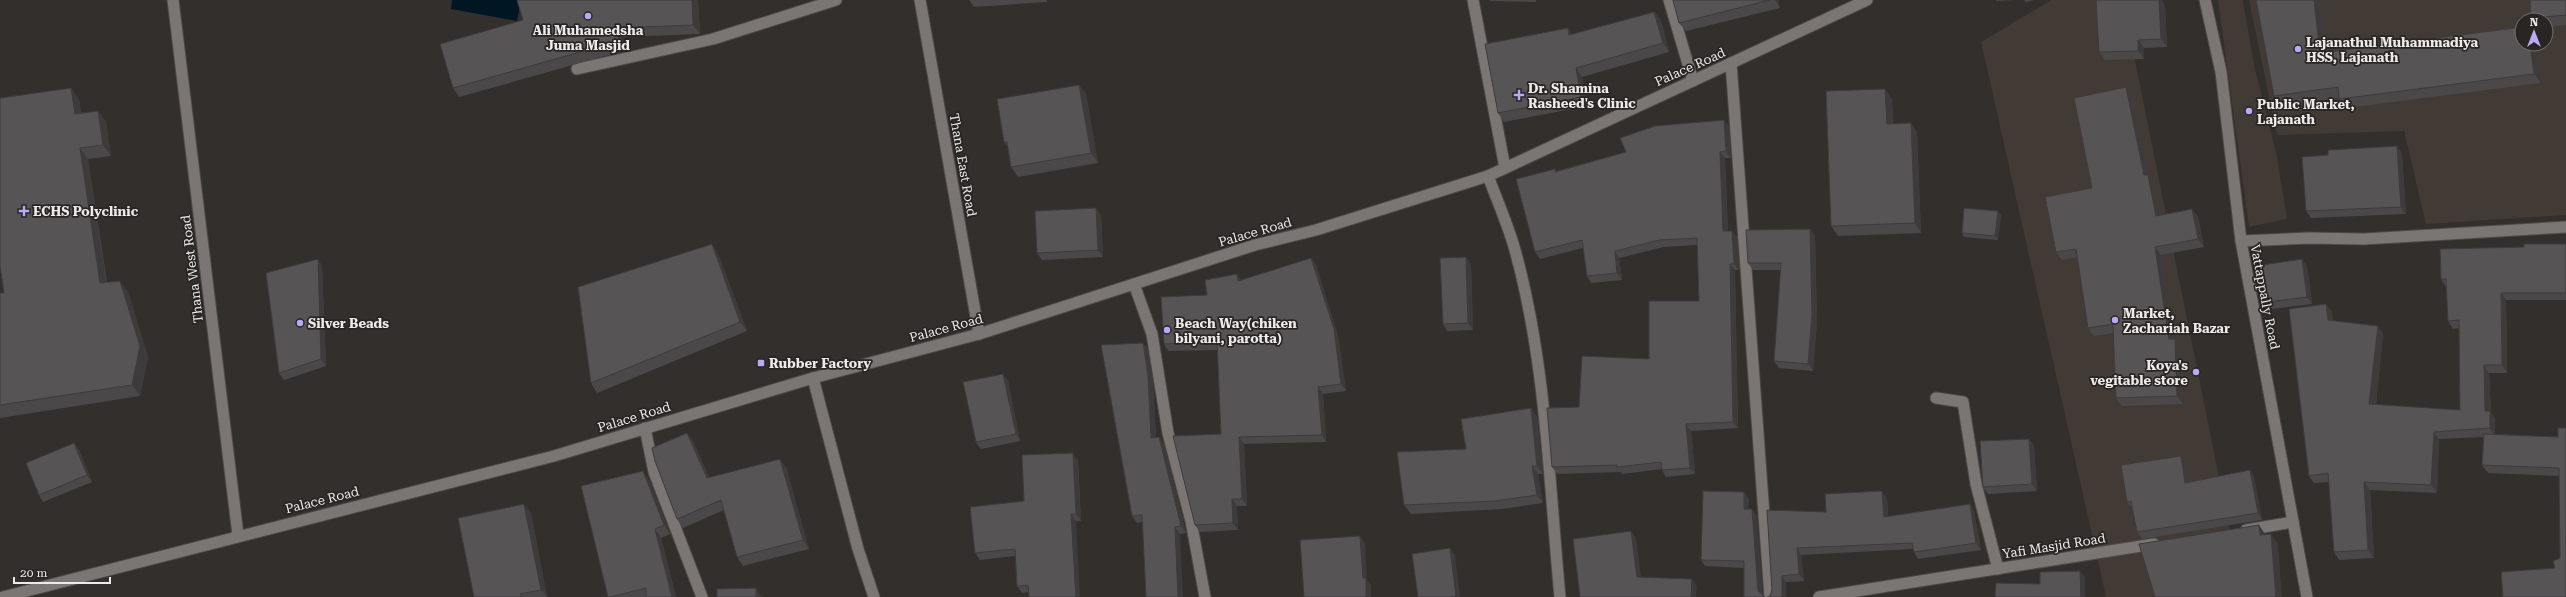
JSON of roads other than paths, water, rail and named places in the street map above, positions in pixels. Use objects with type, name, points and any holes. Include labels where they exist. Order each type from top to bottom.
[{"type":"main road","name":"Thana West Road","points":[[173,0],[238,535]]},
{"type":"main road","points":[[577,69],[714,39],[836,0]]},
{"type":"main road","name":"Thana East Road","points":[[920,0],[979,334]]},
{"type":"main road","points":[[1473,0],[1505,168]]},
{"type":"main road","points":[[1669,0],[1693,80]]},
{"type":"main road","name":"Palace Road","points":[[3,597],[17,595],[238,535],[554,456],[813,378],[979,334],[1134,284],[1488,176],[1867,0]]},
{"type":"main road","name":"Vattappally Road","points":[[2205,0],[2221,72],[2241,241],[2307,597]]},
{"type":"main road","points":[[1731,64],[1770,597]]},
{"type":"main road","points":[[1488,176],[1515,248],[1526,296],[1540,376],[1560,597]]},
{"type":"main road","points":[[2241,241],[2309,238],[2364,239],[2566,227]]},
{"type":"main road","points":[[1134,284],[1152,334],[1168,433],[1191,521],[1205,597]]},
{"type":"main road","points":[[813,378],[858,550],[874,597]]},
{"type":"main road","points":[[1936,398],[1963,402],[1976,484],[1998,569]]},
{"type":"main road","points":[[645,428],[654,472],[702,597]]},
{"type":"main road","points":[[2231,532],[2293,522]]},
{"type":"main road","name":"Yafi Masjid Road","points":[[1819,597],[2169,542]]},
{"type":"water","points":[[452,0],[521,0],[517,21],[451,9]]},
{"type":"place","name":"Ali Muhamedsha Juma Masjid","points":[[588,16]]},
{"type":"place","name":"Lajanathul Muhammadiya HSS, Lajanath","points":[[2298,49]]},
{"type":"place","name":"Dr. Shamina Rasheed's Clinic","points":[[1519,95]]},
{"type":"place","name":"Public Market, Lajanath","points":[[2249,111]]},
{"type":"place","name":"ECHS Polyclinic","points":[[24,211]]},
{"type":"place","name":"Market, Zachariah Bazar","points":[[2115,320]]},
{"type":"place","name":"Silver Beads","points":[[300,323]]},
{"type":"place","name":"Beach Way(chiken bilyani, parotta)","points":[[1167,330]]},
{"type":"place","name":"Rubber Factory","points":[[761,363]]},
{"type":"place","name":"Koya's vegitable store","points":[[2196,372]]}]
